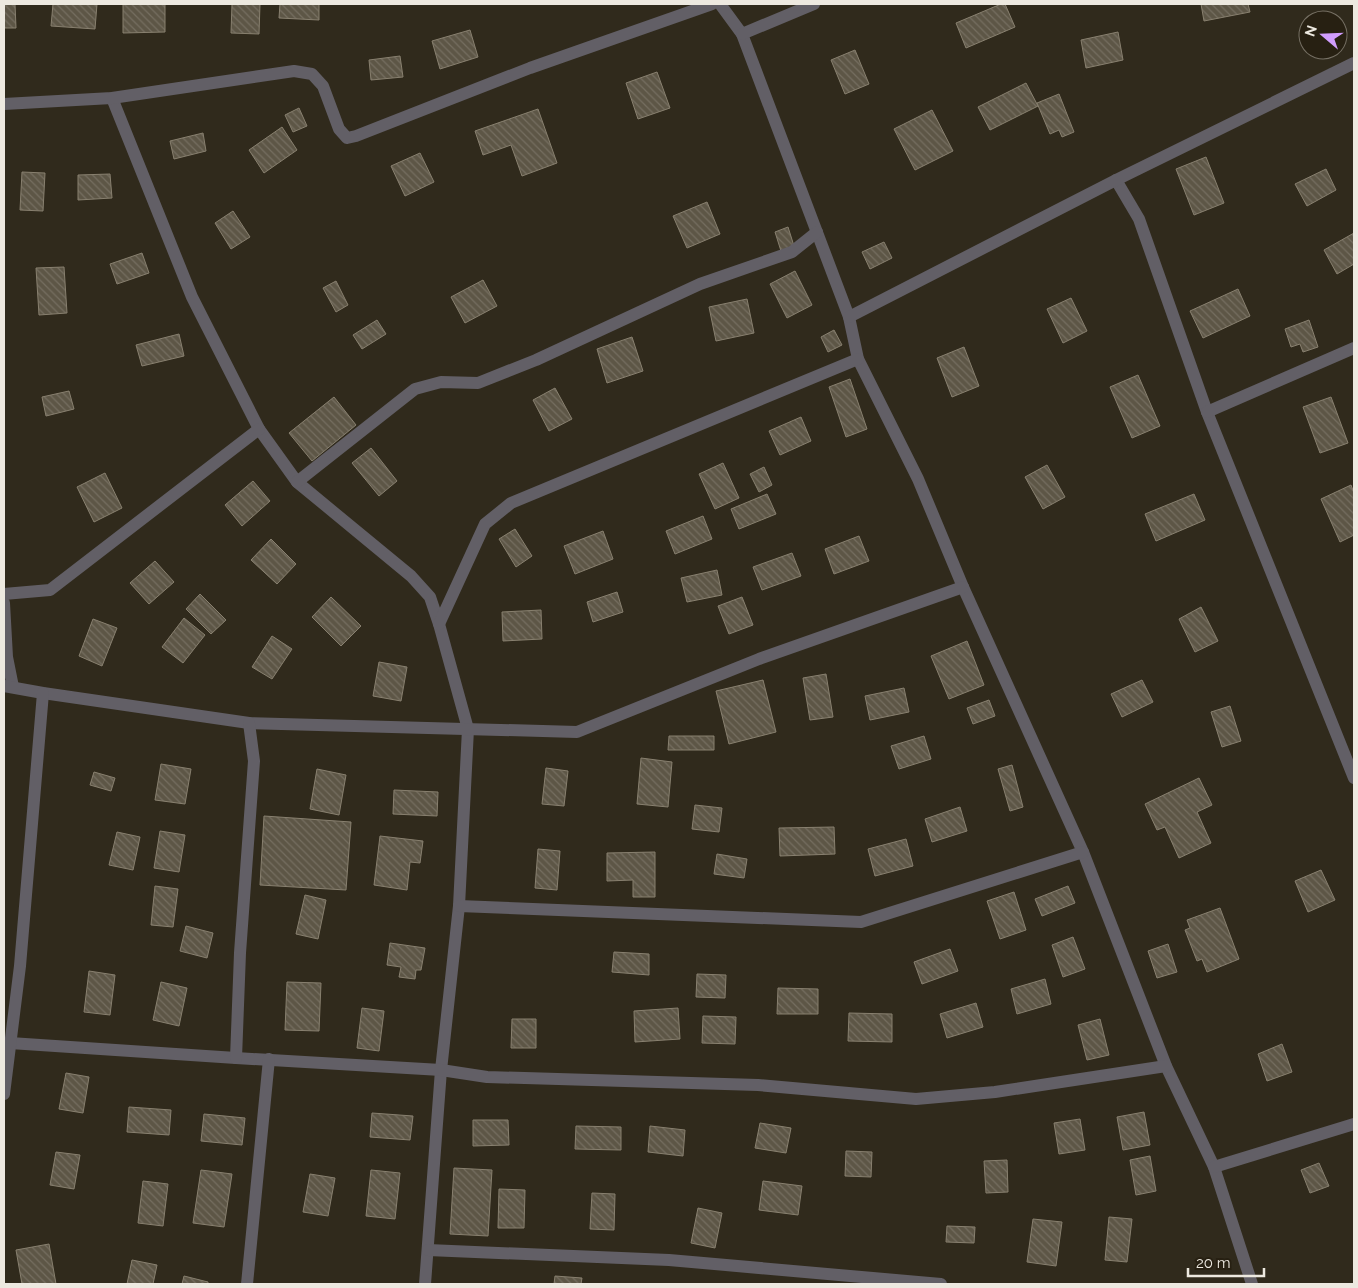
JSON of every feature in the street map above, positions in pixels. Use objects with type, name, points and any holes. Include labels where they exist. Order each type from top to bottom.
[{"type":"street","points":[[4,104],[112,98],[294,71],[312,74],[323,86],[339,129],[347,138],[530,68],[712,4]]},
{"type":"street","points":[[720,4],[742,34],[849,318],[858,360],[918,479],[963,587],[1083,852],[1166,1066],[1214,1167],[1252,1284]]},
{"type":"street","points":[[742,34],[814,4]]},
{"type":"street","points":[[849,318],[1116,180],[1354,63]]},
{"type":"street","points":[[112,98],[192,297],[259,428],[297,482],[411,576],[430,597],[468,729],[459,906],[442,1070],[425,1284]]},
{"type":"street","points":[[1116,180],[1139,219],[1207,412],[1354,778]]},
{"type":"street","points":[[297,482],[415,389],[441,382],[478,383],[536,360],[700,284],[792,252],[817,232]]},
{"type":"street","points":[[1207,412],[1354,348]]},
{"type":"street","points":[[439,624],[484,524],[511,503],[858,360]]},
{"type":"street","points":[[4,594],[50,590],[259,428]]},
{"type":"street","points":[[4,603],[8,686],[43,694],[249,723],[577,732],[759,659],[963,587]]},
{"type":"street","points":[[4,1094],[20,966],[43,694]]},
{"type":"street","points":[[236,1058],[240,952],[254,761],[249,723]]},
{"type":"street","points":[[459,906],[861,922],[1083,852]]},
{"type":"street","points":[[10,1043],[442,1070],[487,1077],[758,1085],[916,1099],[995,1092],[1166,1066]]},
{"type":"street","points":[[246,1284],[269,1059]]},
{"type":"street","points":[[1214,1167],[1354,1124]]},
{"type":"street","points":[[428,1250],[669,1260],[941,1284]]},
{"type":"building","points":[[4,4],[15,4],[16,28],[4,28]]},
{"type":"building","points":[[53,4],[97,4],[95,29],[51,26]]},
{"type":"building","points":[[123,4],[165,4],[165,32],[123,33]]},
{"type":"building","points":[[232,4],[260,4],[259,34],[231,33]]},
{"type":"building","points":[[280,4],[319,4],[319,20],[279,18]]},
{"type":"building","points":[[1005,4],[1015,27],[966,48],[956,23]]},
{"type":"building","points":[[1201,4],[1248,4],[1250,12],[1204,21]]},
{"type":"building","points":[[470,30],[478,57],[440,69],[432,41]]},
{"type":"building","points":[[1118,32],[1123,60],[1086,68],[1081,40]]},
{"type":"building","points":[[855,50],[869,84],[845,94],[831,60]]},
{"type":"building","points":[[400,56],[403,77],[371,80],[369,60]]},
{"type":"building","points":[[657,72],[670,108],[638,119],[626,83]]},
{"type":"building","points":[[1026,83],[1038,106],[990,130],[978,107]]},
{"type":"building","points":[[1059,94],[1074,132],[1062,137],[1059,130],[1050,134],[1037,103]]},
{"type":"building","points":[[299,108],[307,126],[293,132],[285,115]]},
{"type":"building","points":[[538,109],[557,163],[522,176],[511,145],[483,155],[475,131]]},
{"type":"building","points":[[932,110],[953,151],[915,170],[894,129]]},
{"type":"building","points":[[282,127],[297,150],[264,173],[249,150]]},
{"type":"building","points":[[203,133],[206,151],[174,159],[170,141]]},
{"type":"building","points":[[420,153],[434,182],[405,196],[391,166]]},
{"type":"building","points":[[1206,157],[1224,203],[1194,215],[1176,169]]},
{"type":"building","points":[[1326,169],[1336,190],[1307,206],[1295,184]]},
{"type":"building","points":[[22,172],[45,173],[43,211],[20,210]]},
{"type":"building","points":[[110,174],[112,198],[78,200],[78,175]]},
{"type":"building","points":[[707,202],[720,234],[687,248],[673,216]]},
{"type":"building","points":[[233,211],[250,237],[231,249],[215,223]]},
{"type":"building","points":[[788,227],[794,246],[781,251],[775,232]]},
{"type":"building","points":[[1354,233],[1354,264],[1337,274],[1324,250]]},
{"type":"building","points":[[884,242],[892,258],[870,269],[862,252]]},
{"type":"building","points":[[142,253],[149,273],[117,284],[110,264]]},
{"type":"building","points":[[64,267],[67,313],[39,315],[36,268]]},
{"type":"building","points":[[795,271],[812,305],[787,318],[770,284]]},
{"type":"building","points":[[483,280],[497,306],[465,323],[451,297]]},
{"type":"building","points":[[336,281],[348,305],[336,312],[323,288]]},
{"type":"building","points":[[1238,289],[1250,316],[1203,338],[1190,311]]},
{"type":"building","points":[[1071,298],[1087,331],[1063,343],[1047,309]]},
{"type":"building","points":[[747,299],[754,333],[716,341],[709,307]]},
{"type":"building","points":[[377,320],[386,334],[362,349],[353,335]]},
{"type":"building","points":[[1309,320],[1318,347],[1303,352],[1300,344],[1291,347],[1285,329]]},
{"type":"building","points":[[834,330],[842,345],[828,352],[821,337]]},
{"type":"building","points":[[179,334],[184,356],[142,366],[136,345]]},
{"type":"building","points":[[632,337],[643,371],[607,383],[597,349]]},
{"type":"building","points":[[964,347],[979,386],[952,397],[937,358]]},
{"type":"building","points":[[1138,375],[1160,426],[1132,438],[1110,387]]},
{"type":"building","points":[[850,379],[867,429],[846,437],[829,387]]},
{"type":"building","points":[[555,388],[572,419],[549,431],[533,400]]},
{"type":"building","points":[[69,391],[74,409],[46,416],[42,397]]},
{"type":"building","points":[[334,397],[356,425],[312,461],[289,433]]},
{"type":"building","points":[[1331,397],[1348,443],[1320,453],[1303,407]]},
{"type":"building","points":[[801,417],[811,441],[780,455],[769,431]]},
{"type":"building","points":[[371,448],[397,481],[379,496],[352,463]]},
{"type":"building","points":[[723,463],[739,498],[715,509],[699,474]]},
{"type":"building","points":[[1047,465],[1065,497],[1043,509],[1025,477]]},
{"type":"building","points":[[764,467],[772,485],[759,492],[750,474]]},
{"type":"building","points":[[105,473],[122,508],[94,522],[77,487]]},
{"type":"building","points":[[253,481],[270,501],[242,526],[225,505]]},
{"type":"building","points":[[1351,485],[1354,493],[1354,535],[1340,542],[1321,499]]},
{"type":"building","points":[[767,494],[776,514],[739,529],[731,509]]},
{"type":"building","points":[[1194,494],[1205,520],[1156,541],[1145,514]]},
{"type":"building","points":[[703,516],[712,539],[675,554],[666,531]]},
{"type":"building","points":[[515,529],[532,556],[516,567],[499,539]]},
{"type":"building","points":[[603,531],[613,559],[575,574],[564,546]]},
{"type":"building","points":[[859,536],[869,561],[834,574],[825,549]]},
{"type":"building","points":[[271,539],[296,564],[277,584],[251,560]]},
{"type":"building","points":[[792,553],[801,576],[762,590],[753,567]]},
{"type":"building","points":[[155,561],[174,582],[149,604],[130,583]]},
{"type":"building","points":[[717,570],[722,595],[687,602],[681,578]]},
{"type":"building","points":[[617,592],[623,612],[593,622],[587,602]]},
{"type":"building","points":[[200,594],[226,620],[211,634],[186,609]]},
{"type":"building","points":[[331,597],[361,626],[341,646],[312,617]]},
{"type":"building","points":[[742,597],[753,625],[729,634],[718,606]]},
{"type":"building","points":[[1201,607],[1218,641],[1195,652],[1179,619]]},
{"type":"building","points":[[541,610],[542,639],[503,641],[502,612]]},
{"type":"building","points":[[184,618],[205,635],[183,663],[162,647]]},
{"type":"building","points":[[93,619],[117,628],[102,666],[79,656]]},
{"type":"building","points":[[272,636],[292,649],[272,679],[252,667]]},
{"type":"building","points":[[967,641],[984,685],[949,699],[931,656]]},
{"type":"building","points":[[379,662],[407,667],[401,701],[373,696]]},
{"type":"building","points":[[826,674],[833,717],[810,720],[803,678]]},
{"type":"building","points":[[763,680],[776,732],[729,744],[716,691]]},
{"type":"building","points":[[1142,680],[1153,702],[1122,717],[1111,694]]},
{"type":"building","points":[[904,688],[909,712],[870,720],[865,696]]},
{"type":"building","points":[[989,700],[995,716],[973,724],[967,708]]},
{"type":"building","points":[[1230,706],[1241,741],[1222,747],[1211,712]]},
{"type":"building","points":[[669,736],[714,736],[714,750],[668,750]]},
{"type":"building","points":[[924,736],[931,759],[899,769],[891,746]]},
{"type":"building","points":[[641,758],[672,762],[668,807],[637,804]]},
{"type":"building","points":[[161,764],[191,769],[185,804],[155,800]]},
{"type":"building","points":[[1012,765],[1023,807],[1010,811],[998,769]]},
{"type":"building","points":[[546,768],[568,771],[564,806],[542,804]]},
{"type":"building","points":[[317,769],[346,775],[339,815],[310,809]]},
{"type":"building","points":[[94,772],[115,778],[111,791],[90,785]]},
{"type":"building","points":[[1199,778],[1212,805],[1197,812],[1211,843],[1179,858],[1165,827],[1157,830],[1145,804]]},
{"type":"building","points":[[394,790],[438,792],[437,816],[393,814]]},
{"type":"building","points":[[695,805],[722,808],[719,832],[692,829]]},
{"type":"building","points":[[960,807],[967,831],[932,842],[925,819]]},
{"type":"building","points":[[264,816],[351,822],[346,890],[260,885]]},
{"type":"building","points":[[834,827],[835,854],[780,856],[779,828]]},
{"type":"building","points":[[160,831],[185,835],[179,872],[154,868]]},
{"type":"building","points":[[117,832],[140,837],[133,870],[109,865]]},
{"type":"building","points":[[380,836],[423,841],[420,863],[410,862],[407,890],[374,885]]},
{"type":"building","points":[[906,839],[913,866],[875,876],[868,849]]},
{"type":"building","points":[[538,849],[560,851],[557,890],[535,888]]},
{"type":"building","points":[[655,852],[655,897],[633,897],[633,880],[607,881],[607,853]]},
{"type":"building","points":[[717,854],[747,859],[744,878],[714,874]]},
{"type":"building","points":[[1321,870],[1335,900],[1308,912],[1295,881]]},
{"type":"building","points":[[155,886],[178,889],[173,927],[151,925]]},
{"type":"building","points":[[1068,886],[1075,903],[1042,916],[1035,899]]},
{"type":"building","points":[[1014,892],[1026,930],[1000,939],[987,901]]},
{"type":"building","points":[[305,895],[326,900],[318,939],[296,934]]},
{"type":"building","points":[[1220,908],[1239,959],[1207,972],[1202,959],[1197,961],[1185,930],[1190,928],[1187,920]]},
{"type":"building","points":[[186,926],[213,933],[207,958],[180,951]]},
{"type":"building","points":[[1073,937],[1085,969],[1063,977],[1052,945]]},
{"type":"building","points":[[390,943],[425,948],[421,970],[416,970],[415,979],[399,977],[401,967],[387,965]]},
{"type":"building","points":[[1168,944],[1177,972],[1157,978],[1148,951]]},
{"type":"building","points":[[950,949],[958,971],[922,984],[914,962]]},
{"type":"building","points":[[614,952],[649,954],[649,975],[612,972]]},
{"type":"building","points":[[89,971],[115,975],[110,1015],[84,1012]]},
{"type":"building","points":[[697,974],[726,975],[725,998],[696,997]]},
{"type":"building","points":[[1045,979],[1051,1004],[1017,1014],[1011,989]]},
{"type":"building","points":[[161,982],[187,988],[179,1026],[153,1020]]},
{"type":"building","points":[[287,982],[321,983],[319,1031],[285,1030]]},
{"type":"building","points":[[778,988],[818,989],[818,1014],[777,1014]]},
{"type":"building","points":[[976,1003],[983,1027],[947,1038],[940,1014]]},
{"type":"building","points":[[362,1008],[384,1011],[379,1051],[357,1048]]},
{"type":"building","points":[[678,1008],[680,1039],[635,1042],[634,1011]]},
{"type":"building","points":[[849,1013],[892,1014],[892,1042],[848,1041]]},
{"type":"building","points":[[703,1016],[736,1017],[735,1044],[702,1043]]},
{"type":"building","points":[[512,1019],[536,1019],[536,1048],[511,1048]]},
{"type":"building","points":[[1100,1019],[1109,1055],[1087,1060],[1078,1025]]},
{"type":"building","points":[[1282,1044],[1292,1072],[1267,1081],[1258,1054]]},
{"type":"building","points":[[66,1073],[89,1077],[83,1113],[59,1109]]},
{"type":"building","points":[[129,1107],[171,1110],[169,1135],[127,1132]]},
{"type":"building","points":[[1144,1112],[1150,1145],[1123,1150],[1117,1117]]},
{"type":"building","points":[[372,1113],[413,1116],[410,1140],[370,1137]]},
{"type":"building","points":[[204,1114],[245,1118],[242,1145],[201,1141]]},
{"type":"building","points":[[1080,1119],[1085,1150],[1059,1154],[1054,1123]]},
{"type":"building","points":[[473,1120],[508,1120],[509,1145],[473,1146]]},
{"type":"building","points":[[760,1123],[791,1128],[786,1153],[755,1148]]},
{"type":"building","points":[[576,1126],[621,1127],[621,1150],[575,1149]]},
{"type":"building","points":[[650,1126],[685,1130],[683,1156],[648,1152]]},
{"type":"building","points":[[846,1151],[872,1152],[871,1177],[845,1176]]},
{"type":"building","points":[[56,1152],[80,1155],[74,1189],[50,1185]]},
{"type":"building","points":[[1150,1156],[1156,1191],[1136,1195],[1130,1160]]},
{"type":"building","points":[[1007,1160],[1008,1192],[986,1193],[984,1161]]},
{"type":"building","points":[[1319,1163],[1329,1186],[1310,1193],[1301,1170]]},
{"type":"building","points":[[454,1168],[492,1170],[488,1236],[450,1234]]},
{"type":"building","points":[[201,1170],[232,1174],[224,1227],[193,1223]]},
{"type":"building","points":[[371,1170],[400,1173],[395,1219],[366,1216]]},
{"type":"building","points":[[310,1174],[335,1178],[328,1216],[303,1212]]},
{"type":"building","points":[[143,1181],[168,1184],[163,1226],[138,1223]]},
{"type":"building","points":[[763,1181],[802,1186],[798,1215],[759,1210]]},
{"type":"building","points":[[499,1189],[525,1190],[524,1228],[498,1228]]},
{"type":"building","points":[[592,1193],[615,1194],[614,1230],[590,1229]]},
{"type":"building","points":[[698,1208],[722,1213],[715,1248],[691,1243]]},
{"type":"building","points":[[1109,1217],[1132,1219],[1127,1262],[1105,1260]]},
{"type":"building","points":[[1033,1219],[1062,1222],[1056,1266],[1027,1262]]},
{"type":"building","points":[[947,1226],[975,1227],[974,1243],[946,1242]]},
{"type":"building","points":[[49,1244],[56,1284],[22,1284],[16,1250]]},
{"type":"building","points":[[132,1260],[157,1265],[153,1284],[127,1284]]},
{"type":"building","points":[[184,1276],[208,1282],[208,1284],[182,1284]]},
{"type":"building","points":[[555,1276],[582,1278],[581,1284],[554,1284]]}]
